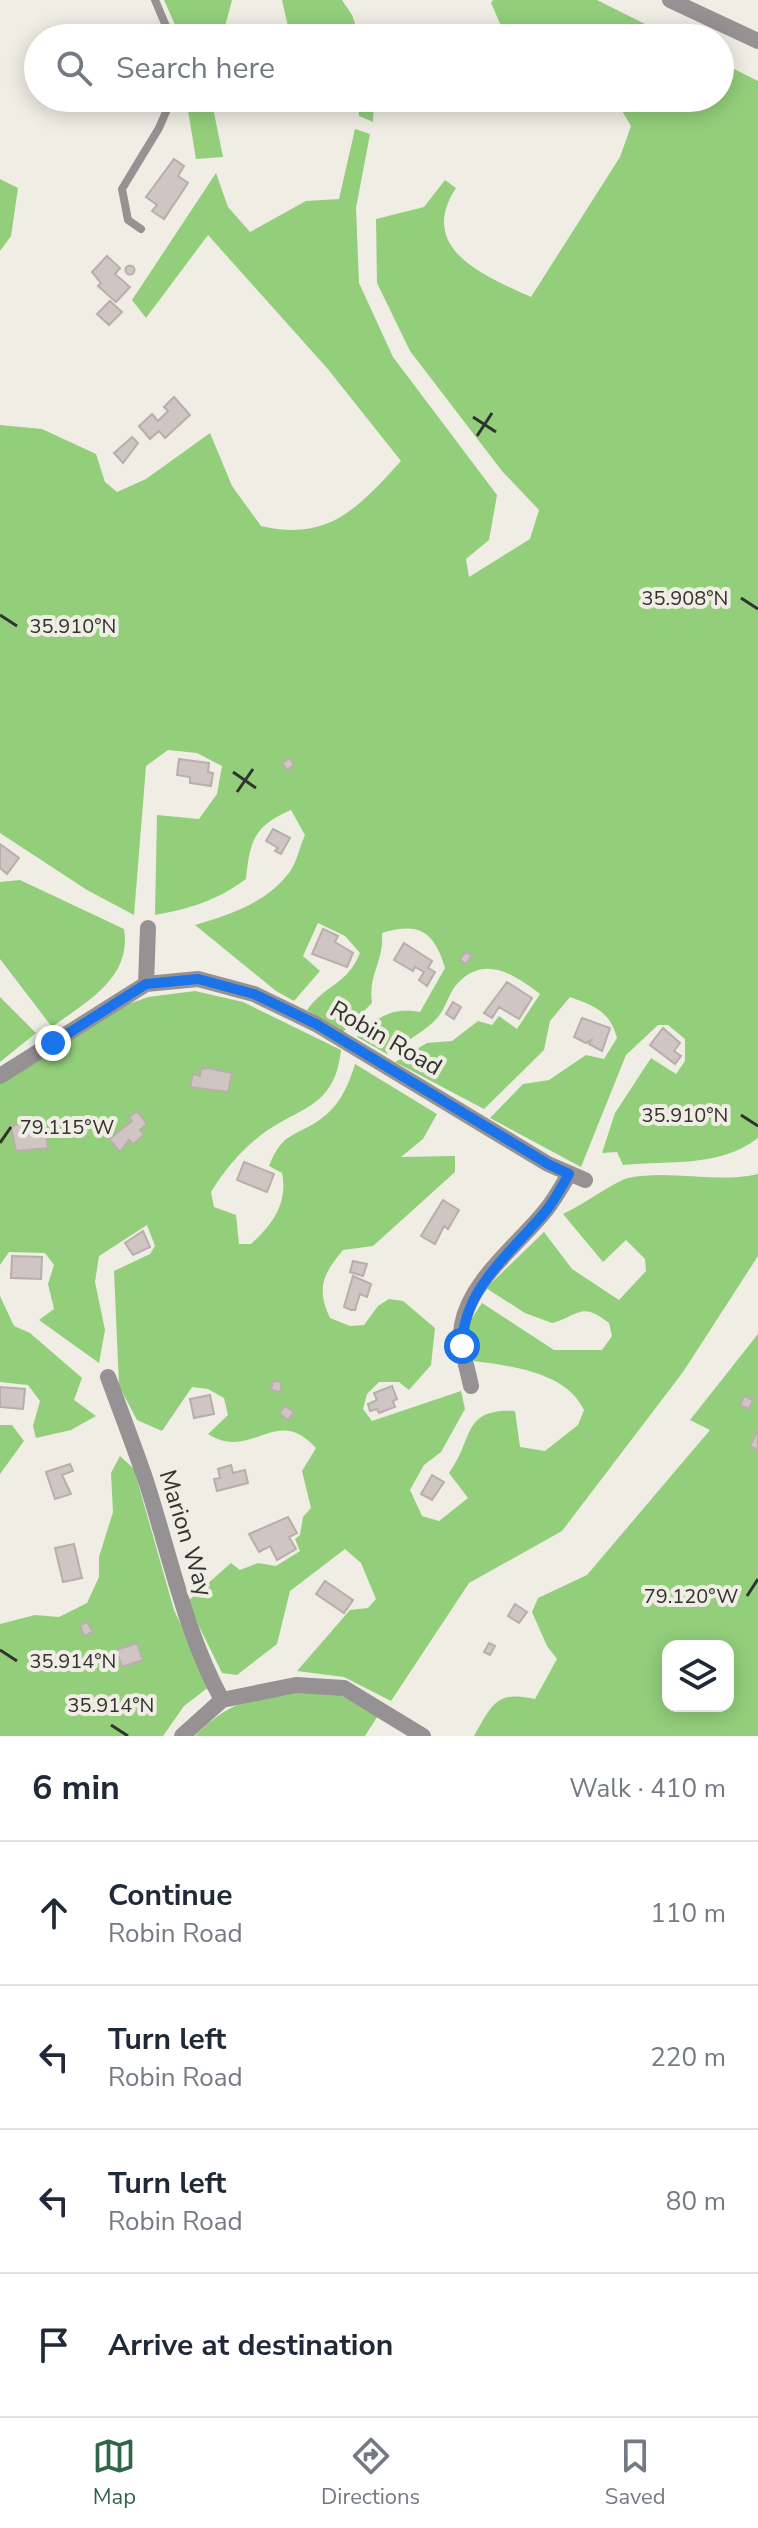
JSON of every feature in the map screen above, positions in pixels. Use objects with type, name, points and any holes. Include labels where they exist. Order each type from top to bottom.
[{"type":"street","points":[[670,0],[722,24]]},
{"type":"street","points":[[734,30],[758,41]]},
{"type":"street","points":[[146,984],[148,928]]},
{"type":"street","name":"Robin Road","points":[[0,1076],[146,984],[198,979],[254,994],[316,1024],[548,1164],[577,1177],[487,1277],[467,1311],[462,1324],[462,1346],[471,1386]]},
{"type":"street","name":"Marion Way","points":[[108,1377],[146,1481],[182,1603],[208,1673],[222,1700]]},
{"type":"street","points":[[182,1736],[222,1700],[296,1685],[344,1688],[423,1736]]},
{"type":"lane","points":[[155,0],[165,24]]},
{"type":"lane","points":[[141,229],[128,220],[122,189],[166,112]]},
{"type":"green space","points":[[164,0],[232,0],[226,24],[175,24]]},
{"type":"green space","points":[[282,0],[342,0],[355,24],[287,24]]},
{"type":"green space","points":[[493,0],[597,0],[645,24],[500,24],[491,3]]},
{"type":"green space","points":[[734,69],[758,81],[758,1138],[727,1154],[694,1161],[623,1165],[617,1152],[602,1153],[615,1113],[651,1058],[676,1074],[685,1061],[685,1039],[668,1025],[658,1025],[626,1055],[581,1167],[490,1118],[523,1084],[549,1080],[586,1055],[604,1059],[617,1038],[610,1021],[600,1011],[570,997],[550,1021],[544,1050],[484,1109],[395,1062],[427,1043],[452,1041],[478,1021],[492,1025],[499,1016],[517,1029],[540,994],[520,980],[499,970],[478,970],[467,975],[454,988],[432,1023],[387,1054],[357,1037],[393,1012],[420,1012],[445,968],[436,945],[423,932],[406,929],[382,933],[381,952],[372,984],[372,1003],[343,1032],[307,1010],[355,964],[360,953],[345,936],[318,923],[303,956],[320,971],[294,1001],[276,991],[195,925],[248,906],[282,881],[293,866],[305,835],[291,810],[269,822],[256,836],[246,879],[203,903],[155,915],[157,815],[199,819],[217,794],[222,766],[197,753],[168,750],[146,766],[134,915],[87,890],[0,833],[0,425],[42,429],[96,454],[105,482],[117,492],[146,479],[210,433],[232,486],[261,526],[306,529],[324,525],[356,506],[401,461],[327,368],[208,235],[146,318],[132,300],[216,173],[228,207],[250,232],[306,201],[339,199],[355,129],[370,134],[356,208],[359,283],[393,357],[497,495],[489,540],[466,559],[469,577],[530,539],[539,510],[502,471],[410,351],[377,283],[376,219],[424,207],[445,180],[456,188],[446,209],[444,228],[450,244],[461,258],[477,269],[531,297],[620,157],[631,126],[623,112],[734,112]]},
{"type":"green space","points":[[188,112],[214,112],[223,157],[196,159]]},
{"type":"green space","points":[[359,112],[373,112],[373,122],[359,116]]},
{"type":"green space","points":[[0,179],[18,188],[11,236],[0,251]]},
{"type":"green space","points":[[20,880],[124,929],[125,946],[114,975],[104,987],[52,1027],[0,959],[0,882]]},
{"type":"green space","points":[[195,991],[243,1002],[341,1050],[338,1069],[324,1094],[249,1145],[228,1167],[211,1192],[214,1207],[236,1215],[239,1244],[251,1244],[266,1229],[281,1203],[282,1173],[269,1166],[279,1147],[332,1109],[346,1088],[355,1064],[437,1114],[423,1139],[401,1157],[455,1156],[455,1172],[373,1246],[343,1250],[326,1274],[323,1290],[330,1318],[350,1326],[364,1325],[378,1306],[389,1299],[403,1301],[435,1328],[431,1365],[409,1390],[399,1382],[379,1382],[367,1394],[363,1409],[372,1421],[461,1391],[465,1409],[441,1452],[424,1465],[410,1490],[422,1516],[439,1521],[468,1498],[449,1473],[471,1428],[485,1415],[515,1411],[520,1447],[545,1451],[578,1425],[584,1410],[576,1397],[551,1379],[520,1369],[474,1361],[468,1324],[482,1303],[554,1350],[602,1350],[612,1336],[609,1323],[600,1316],[586,1311],[552,1323],[525,1313],[486,1288],[544,1232],[572,1269],[619,1300],[646,1271],[645,1259],[626,1240],[603,1262],[563,1214],[628,1178],[661,1175],[726,1178],[758,1174],[758,1256],[683,1372],[562,1531],[469,1583],[391,1701],[344,1677],[297,1671],[350,1610],[368,1608],[376,1599],[361,1563],[345,1549],[290,1591],[277,1644],[237,1675],[222,1673],[187,1602],[231,1563],[240,1570],[258,1563],[276,1566],[300,1551],[295,1539],[300,1535],[303,1517],[311,1508],[302,1471],[316,1448],[302,1436],[288,1431],[276,1431],[238,1442],[224,1441],[208,1434],[228,1415],[224,1398],[208,1389],[192,1387],[162,1431],[137,1420],[119,1386],[114,1271],[150,1254],[155,1246],[147,1225],[99,1256],[95,1282],[105,1330],[99,1363],[39,1320],[54,1309],[48,1284],[54,1265],[45,1253],[9,1252],[0,1265],[0,1080],[123,1006],[148,997]]},
{"type":"green space","points":[[0,997],[36,1033],[0,1062]]},
{"type":"green space","points":[[0,1296],[14,1326],[30,1333],[82,1378],[74,1400],[96,1416],[71,1430],[36,1438],[33,1426],[40,1401],[28,1385],[0,1382]]},
{"type":"green space","points":[[758,1334],[758,1736],[474,1736],[497,1702],[512,1697],[535,1699],[557,1659],[547,1646],[532,1612],[538,1598],[587,1575],[710,1430],[690,1420]]},
{"type":"green space","points":[[0,1425],[12,1425],[24,1441],[0,1474]]},
{"type":"green space","points":[[120,1456],[134,1469],[174,1610],[210,1686],[184,1706],[163,1736],[0,1736],[0,1624],[35,1615],[59,1617],[87,1603],[99,1577],[99,1557],[113,1512],[111,1473]]},
{"type":"green space","points":[[293,1692],[340,1695],[377,1717],[365,1736],[195,1736],[218,1716],[240,1704]]},
{"type":"building","points":[[174,159],[184,166],[178,176],[188,183],[164,219],[152,211],[157,205],[146,197]]},
{"type":"building","points":[[107,256],[120,268],[115,274],[130,287],[116,302],[98,286],[101,283],[92,272]]},
{"type":"building","points":[[130,265],[135,270],[130,275],[125,270]]},
{"type":"building","points":[[110,301],[122,312],[109,325],[97,314]]},
{"type":"building","points":[[174,397],[190,415],[165,438],[159,431],[150,439],[139,426],[152,414],[158,421],[168,411],[164,407]]},
{"type":"building","points":[[132,437],[138,443],[123,463],[114,453]]},
{"type":"building","points":[[290,758],[294,765],[287,770],[282,763]]},
{"type":"building","points":[[179,759],[209,763],[208,772],[213,773],[211,786],[190,783],[190,777],[177,775]]},
{"type":"building","points":[[273,829],[290,838],[281,854],[275,851],[278,848],[266,841]]},
{"type":"building","points":[[0,844],[19,858],[7,874],[0,868]]},
{"type":"building","points":[[323,929],[338,936],[335,942],[353,953],[347,967],[312,954]]},
{"type":"building","points":[[404,943],[432,961],[428,968],[435,972],[427,986],[419,980],[424,972],[415,967],[413,971],[394,960]]},
{"type":"building","points":[[465,952],[472,955],[466,964],[460,960]]},
{"type":"building","points":[[507,982],[532,998],[519,1019],[499,1007],[492,1018],[484,1013]]},
{"type":"building","points":[[453,1002],[461,1007],[454,1019],[446,1014]]},
{"type":"building","points":[[582,1018],[610,1028],[602,1051],[589,1044],[591,1040],[586,1043],[574,1037]]},
{"type":"building","points":[[663,1028],[680,1043],[674,1051],[681,1056],[675,1064],[650,1045]]},
{"type":"building","points":[[201,1069],[232,1073],[228,1092],[190,1087],[193,1074],[200,1076]]},
{"type":"building","points":[[137,1111],[147,1124],[140,1130],[144,1135],[133,1144],[129,1140],[120,1152],[109,1139],[132,1121],[129,1117]]},
{"type":"building","points":[[44,1123],[48,1148],[16,1151],[11,1126]]},
{"type":"building","points":[[244,1162],[274,1174],[267,1192],[237,1180]]},
{"type":"building","points":[[443,1200],[459,1210],[448,1229],[444,1226],[435,1244],[421,1236]]},
{"type":"building","points":[[143,1231],[150,1247],[133,1255],[125,1243]]},
{"type":"building","points":[[12,1256],[42,1257],[41,1279],[11,1278]]},
{"type":"building","points":[[353,1261],[367,1264],[363,1276],[350,1272]]},
{"type":"building","points":[[353,1276],[371,1284],[367,1297],[360,1294],[355,1310],[351,1310],[344,1307]]},
{"type":"building","points":[[273,1381],[281,1382],[281,1392],[271,1390]]},
{"type":"building","points":[[392,1386],[397,1399],[393,1401],[395,1407],[379,1413],[377,1409],[370,1411],[368,1404],[377,1400],[374,1393]]},
{"type":"building","points":[[0,1387],[25,1389],[23,1409],[0,1407]]},
{"type":"building","points":[[210,1395],[214,1414],[194,1418],[190,1399]]},
{"type":"building","points":[[744,1396],[753,1400],[749,1409],[740,1405]]},
{"type":"building","points":[[285,1406],[294,1412],[288,1420],[279,1413]]},
{"type":"building","points":[[758,1430],[758,1450],[750,1446]]},
{"type":"building","points":[[70,1464],[73,1471],[62,1475],[71,1494],[55,1499],[46,1472]]},
{"type":"building","points":[[231,1465],[233,1473],[245,1470],[248,1483],[217,1491],[214,1479],[220,1478],[218,1469]]},
{"type":"building","points":[[432,1475],[444,1482],[432,1500],[421,1494]]},
{"type":"building","points":[[288,1517],[297,1533],[289,1537],[296,1549],[277,1560],[270,1546],[259,1552],[249,1534]]},
{"type":"building","points":[[74,1544],[82,1578],[63,1582],[55,1548]]},
{"type":"building","points":[[325,1581],[353,1600],[344,1613],[316,1594]]},
{"type":"building","points":[[515,1604],[527,1612],[519,1623],[508,1616]]},
{"type":"building","points":[[87,1622],[93,1632],[84,1636],[80,1625]]},
{"type":"building","points":[[137,1643],[143,1660],[122,1667],[116,1650]]},
{"type":"building","points":[[489,1643],[495,1646],[490,1655],[484,1652]]},
{"type":"route","points":[[53,1043],[146,984],[198,979],[254,994],[316,1024],[569,1174],[549,1207],[478,1290],[462,1324],[462,1346]]}]
